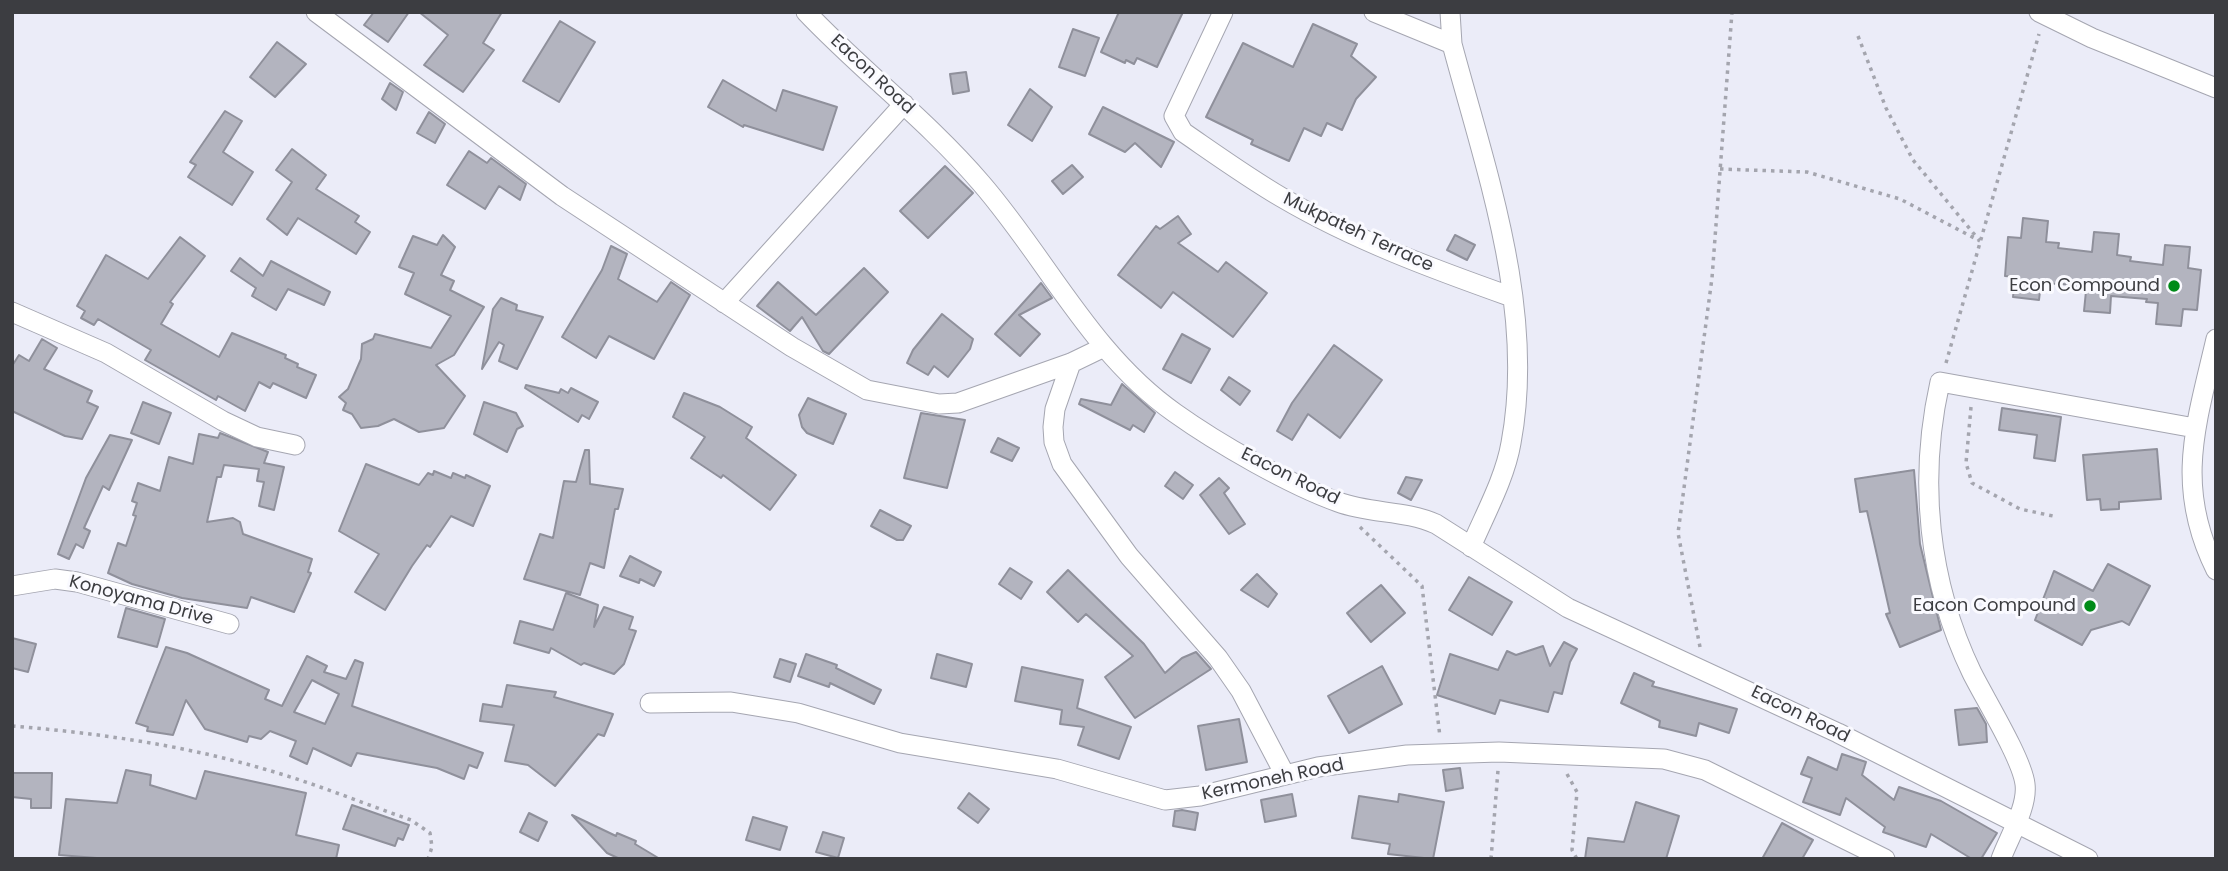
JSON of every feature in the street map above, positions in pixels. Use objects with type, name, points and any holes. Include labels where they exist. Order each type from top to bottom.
[{"type":"street","points":[[316,12],[562,196],[792,347],[867,390],[928,402],[969,401],[1071,363],[1102,348]]},
{"type":"street","name":"Eacon Road","points":[[806,12],[834,42],[904,104],[980,181],[1020,230],[1102,348],[1174,412],[1263,465],[1338,502],[1422,518],[1568,608],[1937,782],[2014,824],[2088,859]]},
{"type":"street","name":"Mukpateh Terrace","points":[[1223,12],[1174,116],[1182,132],[1280,197],[1355,236],[1430,268],[1512,298]]},
{"type":"street","points":[[1374,12],[1452,44]]},
{"type":"street","points":[[1450,12],[1452,44],[1503,232],[1512,298],[1519,394],[1511,446],[1471,547]]},
{"type":"street","points":[[2042,14],[2092,38],[2216,88]]},
{"type":"street","points":[[724,303],[904,104]]},
{"type":"street","points":[[12,312],[106,353],[257,438],[295,445]]},
{"type":"street","points":[[2216,339],[2195,428],[2190,484],[2195,519],[2216,570]]},
{"type":"street","points":[[1071,363],[1055,409],[1053,427],[1054,442],[1062,464],[1129,556],[1218,657],[1241,691],[1284,774]]},
{"type":"street","points":[[2001,859],[2026,792],[2025,780],[1971,670],[1951,620],[1937,573],[1929,523],[1930,430],[1941,382],[2195,428]]},
{"type":"street","name":"Konoyama Drive","points":[[12,586],[55,579],[77,582],[229,624]]},
{"type":"street","name":"Kermoneh Road","points":[[650,703],[731,702],[798,713],[900,743],[1057,769],[1164,800],[1212,794],[1284,774],[1444,752],[1632,756],[1687,764],[1885,859]]},
{"type":"path","points":[[1704,670],[1678,533],[1712,278],[1732,12]]},
{"type":"path","points":[[1941,382],[2042,14]]},
{"type":"path","points":[[1858,36],[1886,108],[1913,160],[1981,241]]},
{"type":"path","points":[[1720,169],[1807,172],[1900,199],[1981,241]]},
{"type":"path","points":[[1972,387],[1966,463],[1972,483],[2020,509],[2053,516]]},
{"type":"path","points":[[1358,526],[1422,586],[1434,709],[1444,752]]},
{"type":"path","points":[[12,726],[74,731],[264,769],[411,820],[429,833],[432,848],[428,859]]},
{"type":"path","points":[[1491,859],[1499,752]]},
{"type":"path","points":[[1556,755],[1577,792],[1572,850],[1577,859]]},
{"type":"building","points":[[374,12],[409,12],[388,42],[364,25]]},
{"type":"building","points":[[419,12],[502,12],[483,43],[494,50],[463,92],[424,65],[448,35]]},
{"type":"building","points":[[1119,12],[1183,12],[1157,67],[1137,58],[1134,64],[1126,60],[1125,63],[1101,52]]},
{"type":"building","points":[[560,21],[595,42],[559,102],[523,81]]},
{"type":"building","points":[[1313,24],[1357,44],[1351,56],[1376,77],[1356,99],[1342,130],[1327,123],[1321,136],[1304,128],[1289,161],[1251,144],[1253,140],[1206,117],[1243,43],[1293,67]]},
{"type":"building","points":[[1073,29],[1099,38],[1085,76],[1059,67]]},
{"type":"building","points":[[277,42],[306,64],[275,97],[250,77]]},
{"type":"building","points":[[966,72],[969,91],[953,94],[950,74]]},
{"type":"building","points":[[723,80],[776,111],[783,90],[837,107],[823,150],[744,125],[743,127],[708,107]]},
{"type":"building","points":[[390,83],[403,92],[396,110],[382,99]]},
{"type":"building","points":[[1030,89],[1052,107],[1032,141],[1008,125]]},
{"type":"building","points":[[1103,107],[1174,142],[1161,167],[1135,143],[1125,152],[1089,134]]},
{"type":"building","points":[[225,111],[242,121],[223,152],[253,172],[232,205],[188,177],[196,165],[190,162]]},
{"type":"building","points":[[429,112],[445,124],[435,143],[417,133]]},
{"type":"building","points":[[292,149],[326,175],[316,189],[359,216],[355,222],[370,232],[356,254],[298,218],[287,235],[267,219],[292,182],[276,170]]},
{"type":"building","points":[[469,151],[487,163],[491,158],[526,184],[520,200],[499,186],[485,209],[447,185]]},
{"type":"building","points":[[1072,165],[1083,177],[1063,194],[1052,181]]},
{"type":"building","points":[[945,166],[973,193],[928,238],[900,211]]},
{"type":"building","points":[[1178,216],[1191,234],[1178,243],[1218,272],[1226,262],[1267,293],[1233,337],[1173,292],[1161,308],[1118,275],[1156,226],[1160,229]]},
{"type":"building","points":[[2023,218],[2048,221],[2046,242],[2059,243],[2058,248],[2092,252],[2094,232],[2119,234],[2117,255],[2131,257],[2130,261],[2163,265],[2165,245],[2190,247],[2188,268],[2201,270],[2197,310],[2183,309],[2181,326],[2156,324],[2158,303],[2146,302],[2147,299],[2111,296],[2110,313],[2084,311],[2086,291],[2075,290],[2076,285],[2041,283],[2039,300],[2013,297],[2015,277],[2005,276],[2008,237],[2021,238]]},
{"type":"building","points":[[443,235],[455,247],[441,275],[454,281],[450,290],[484,307],[454,355],[436,365],[465,396],[444,428],[419,432],[394,419],[378,426],[361,428],[352,414],[343,410],[346,403],[339,397],[348,389],[361,359],[362,344],[373,339],[375,334],[431,348],[451,316],[405,294],[414,273],[399,267],[413,236],[437,245]]},
{"type":"building","points":[[1455,235],[1475,245],[1467,260],[1447,250]]},
{"type":"building","points":[[180,237],[205,256],[170,302],[173,304],[161,324],[219,357],[232,333],[286,355],[285,358],[298,364],[297,367],[316,375],[306,398],[273,383],[270,388],[259,382],[245,411],[218,396],[216,400],[145,360],[151,350],[98,319],[94,325],[81,318],[85,311],[77,306],[106,255],[148,279]]},
{"type":"building","points":[[611,246],[627,254],[618,279],[657,302],[671,282],[690,295],[654,359],[609,336],[596,358],[562,337],[602,270]]},
{"type":"building","points":[[240,258],[263,276],[271,261],[330,292],[324,305],[288,289],[276,310],[252,296],[256,288],[231,271]]},
{"type":"building","points":[[864,268],[888,292],[829,354],[823,351],[802,317],[790,331],[757,306],[778,282],[816,315]]},
{"type":"building","points":[[1041,283],[1052,298],[1019,315],[1040,334],[1020,356],[995,334]]},
{"type":"building","points":[[501,298],[517,305],[516,310],[543,317],[517,369],[499,361],[504,345],[499,342],[482,369],[493,309]]},
{"type":"building","points":[[942,314],[973,339],[970,349],[948,377],[934,366],[928,375],[907,363],[913,350]]},
{"type":"building","points":[[1182,334],[1210,349],[1191,383],[1163,369]]},
{"type":"building","points":[[42,339],[57,348],[44,369],[92,391],[87,402],[98,407],[82,439],[65,436],[12,411],[12,366],[19,355],[29,361]]},
{"type":"building","points":[[1334,345],[1382,380],[1340,438],[1308,414],[1292,440],[1277,431],[1292,403]]},
{"type":"building","points":[[1229,377],[1250,391],[1240,405],[1221,390]]},
{"type":"building","points":[[1122,384],[1155,413],[1144,432],[1133,425],[1130,430],[1079,404],[1081,399],[1111,405]]},
{"type":"building","points":[[526,385],[559,393],[561,389],[568,393],[571,388],[598,402],[589,419],[582,415],[578,422],[525,388]]},
{"type":"building","points":[[684,393],[720,407],[752,427],[746,438],[796,475],[770,510],[723,475],[721,478],[691,458],[705,437],[673,417]]},
{"type":"building","points":[[808,398],[846,414],[833,444],[807,433],[802,427],[799,415]]},
{"type":"building","points":[[143,402],[171,413],[159,444],[131,433]]},
{"type":"building","points":[[484,402],[516,413],[523,426],[517,429],[507,452],[474,434]]},
{"type":"building","points":[[2002,408],[2061,417],[2055,461],[2034,458],[2037,435],[1999,430]]},
{"type":"building","points":[[921,413],[965,420],[947,488],[904,478]]},
{"type":"building","points":[[220,433],[268,452],[264,463],[284,467],[274,510],[259,506],[264,482],[257,481],[259,469],[224,465],[221,477],[217,477],[207,522],[233,518],[240,522],[243,534],[312,559],[308,572],[311,573],[294,612],[251,597],[247,608],[182,598],[132,584],[108,573],[118,543],[126,546],[136,516],[133,515],[137,503],[132,501],[138,483],[160,491],[169,457],[193,464],[199,434],[218,438]]},
{"type":"building","points":[[110,435],[132,440],[109,490],[103,486],[84,528],[90,531],[83,548],[76,544],[69,559],[58,554],[86,478]]},
{"type":"building","points":[[998,438],[1019,448],[1012,461],[991,452]]},
{"type":"building","points":[[2157,449],[2161,499],[2119,502],[2119,509],[2101,510],[2100,499],[2087,500],[2083,455]]},
{"type":"building","points":[[585,450],[589,450],[590,484],[623,489],[618,509],[615,509],[604,568],[590,563],[580,595],[524,579],[540,534],[553,538],[564,481],[576,482]]},
{"type":"building","points":[[366,464],[419,485],[428,473],[433,475],[434,471],[451,478],[453,473],[465,478],[466,475],[490,486],[473,526],[451,516],[430,547],[427,545],[412,566],[385,610],[355,592],[379,554],[339,531]]},
{"type":"building","points":[[1914,470],[1920,544],[1941,630],[1900,647],[1886,614],[1890,613],[1867,511],[1860,512],[1855,479]]},
{"type":"building","points":[[1175,472],[1193,485],[1183,499],[1165,486]]},
{"type":"building","points":[[1406,477],[1422,480],[1411,500],[1398,493]]},
{"type":"building","points":[[1219,478],[1229,488],[1224,493],[1245,524],[1229,534],[1200,495]]},
{"type":"building","points":[[880,510],[911,526],[903,540],[897,540],[871,526]]},
{"type":"building","points":[[630,556],[661,572],[654,586],[640,579],[639,583],[620,576]]},
{"type":"building","name":"Eacon Compound","points":[[2108,564],[2150,586],[2129,625],[2122,621],[2091,630],[2082,645],[2035,620],[2054,571],[2093,591]]},
{"type":"building","points":[[1010,568],[1032,582],[1021,599],[999,584]]},
{"type":"building","points":[[1068,570],[1144,644],[1165,673],[1182,658],[1196,652],[1211,669],[1135,718],[1105,677],[1133,656],[1086,614],[1078,622],[1047,592]]},
{"type":"building","points":[[1257,574],[1277,594],[1268,607],[1241,590]]},
{"type":"building","points":[[1469,577],[1512,602],[1492,635],[1449,610]]},
{"type":"building","points":[[1381,585],[1405,613],[1371,642],[1347,613]]},
{"type":"building","points":[[566,593],[598,605],[594,627],[604,607],[633,617],[629,629],[636,631],[624,664],[614,674],[584,663],[581,665],[551,648],[549,653],[514,643],[520,621],[553,630]]},
{"type":"building","points":[[126,608],[165,619],[157,647],[118,637]]},
{"type":"building","points":[[12,638],[36,644],[28,672],[12,668]]},
{"type":"building","points":[[1564,642],[1577,649],[1570,662],[1562,694],[1554,692],[1548,712],[1500,700],[1495,714],[1437,695],[1450,654],[1498,670],[1507,651],[1516,655],[1543,646],[1550,666]]},
{"type":"building","points":[[166,647],[187,653],[269,690],[265,699],[282,706],[307,656],[327,666],[324,672],[346,679],[355,660],[363,663],[352,706],[483,753],[477,768],[469,765],[464,779],[437,768],[357,753],[351,766],[313,748],[307,764],[290,756],[296,741],[270,731],[261,739],[249,736],[247,742],[205,729],[186,700],[173,735],[147,731],[148,727],[136,723]],"holes":[[[312,680],[339,694],[325,724],[294,712]]]},
{"type":"building","points":[[806,654],[837,665],[836,668],[881,690],[874,704],[830,683],[829,687],[798,676]]},
{"type":"building","points":[[937,654],[972,664],[966,687],[931,678]]},
{"type":"building","points":[[780,659],[796,664],[790,682],[774,677]]},
{"type":"building","points":[[1382,666],[1402,704],[1349,733],[1328,696]]},
{"type":"building","points":[[1022,667],[1083,680],[1077,708],[1131,727],[1119,759],[1078,745],[1084,727],[1060,724],[1062,710],[1015,701]]},
{"type":"building","points":[[1634,673],[1654,682],[1652,686],[1737,709],[1729,733],[1699,723],[1696,736],[1659,727],[1660,721],[1621,703]]},
{"type":"building","points":[[507,685],[556,692],[554,697],[613,714],[604,736],[598,734],[555,786],[528,765],[505,761],[514,725],[480,721],[483,704],[502,707]]},
{"type":"building","points":[[1977,708],[1986,724],[1987,742],[1959,745],[1955,710]]},
{"type":"building","points":[[1239,719],[1247,762],[1206,770],[1198,726]]},
{"type":"building","points":[[1842,754],[1866,762],[1862,775],[1894,800],[1899,787],[1941,801],[1997,833],[1981,859],[1972,859],[1931,834],[1926,847],[1883,832],[1885,827],[1846,798],[1840,815],[1803,802],[1812,778],[1801,774],[1808,757],[1837,770]]},
{"type":"building","points":[[1460,768],[1463,788],[1446,791],[1443,770]]},
{"type":"building","points":[[126,770],[151,775],[150,785],[196,799],[205,771],[306,793],[296,835],[339,845],[336,859],[109,859],[59,855],[66,799],[117,803]]},
{"type":"building","points":[[12,773],[52,773],[51,808],[31,808],[31,799],[12,797]]},
{"type":"building","points":[[969,793],[989,809],[978,823],[958,808]]},
{"type":"building","points":[[1292,794],[1296,816],[1265,822],[1261,800]]},
{"type":"building","points":[[1399,794],[1444,802],[1433,859],[1388,854],[1390,844],[1352,838],[1359,796],[1398,802]]},
{"type":"building","points":[[1636,802],[1679,816],[1666,859],[1585,859],[1588,838],[1624,842]]},
{"type":"building","points":[[352,805],[409,825],[403,840],[398,838],[395,846],[343,829]]},
{"type":"building","points":[[1175,811],[1198,813],[1195,830],[1173,826]]},
{"type":"building","points":[[529,813],[547,822],[538,841],[520,832]]},
{"type":"building","points":[[572,815],[616,836],[617,833],[636,841],[635,844],[660,859],[620,859],[607,853]]},
{"type":"building","points":[[753,817],[787,827],[780,850],[746,840]]},
{"type":"building","points":[[1782,823],[1813,840],[1802,859],[1762,859]]},
{"type":"building","points":[[823,832],[844,838],[838,858],[816,852]]},
{"type":"place","name":"Econ Compound","points":[[2174,286]]},
{"type":"place","name":"Eacon Compound","points":[[2090,606]]}]
